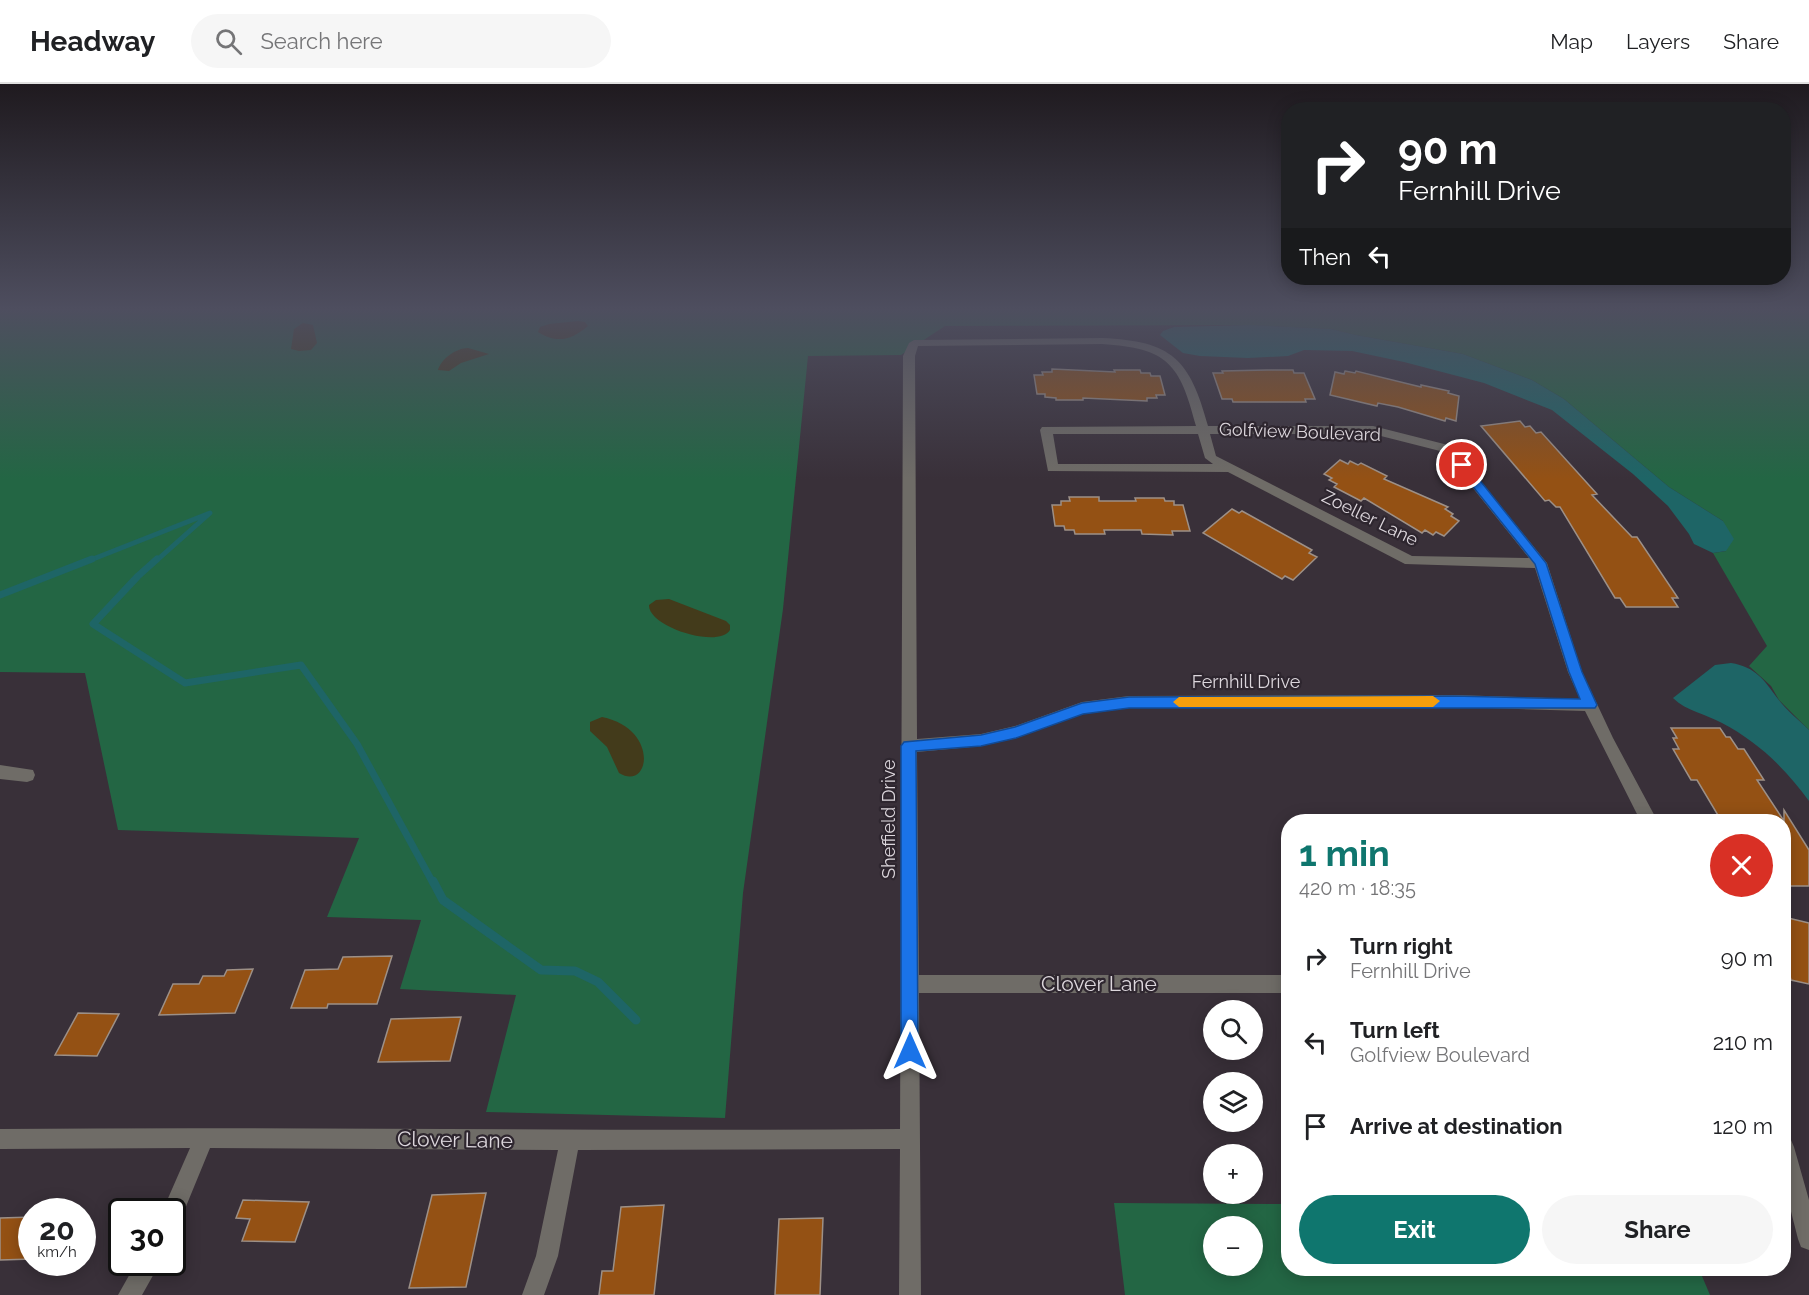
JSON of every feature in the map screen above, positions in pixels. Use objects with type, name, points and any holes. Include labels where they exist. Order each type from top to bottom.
[{"type":"street","name":"Sheffield Drive","points":[[909,366],[910,1295]]},
{"type":"street","name":"Zoeller Lane","points":[[1177,366],[1188,379],[1211,458],[1410,561],[1540,563]]},
{"type":"street","name":"Zoeller Lane","points":[[1046,430],[1052,468],[1230,468]]},
{"type":"street","name":"Golfview Boulevard","points":[[1046,430],[1373,430],[1449,449],[1540,563],[1575,672],[1606,740],[1646,814]]},
{"type":"street","name":"Fernhill Drive","points":[[909,746],[981,740],[1016,732],[1082,708],[1129,702],[1454,701],[1590,705]]},
{"type":"street","points":[[0,772],[27,776]]},
{"type":"street","name":"Clover Lane","points":[[910,984],[1281,984]]},
{"type":"street","name":"Clover Lane","points":[[0,1139],[205,1137],[570,1141],[909,1139]]},
{"type":"street","points":[[179,1198],[205,1137]]},
{"type":"street","points":[[533,1295],[547,1256],[570,1141]]},
{"type":"street","points":[[1791,1173],[1809,1239]]},
{"type":"street","points":[[129,1295],[141,1276]]},
{"type":"green space","points":[[0,366],[807,366],[783,609],[743,893],[725,1118],[486,1112],[516,995],[400,989],[421,920],[327,917],[359,838],[118,830],[85,673],[0,672]]},
{"type":"green space","points":[[1494,366],[1809,366],[1809,730],[1779,700],[1771,686],[1749,666],[1767,646],[1713,553],[1726,551],[1723,521],[1669,487],[1564,399],[1532,380]]},
{"type":"green space","points":[[1114,1203],[1281,1204],[1281,1276],[1702,1276],[1710,1295],[1125,1295]]},
{"type":"sand","points":[[440,366],[457,366],[449,371],[438,370]]},
{"type":"sand","points":[[669,599],[726,621],[730,625],[730,630],[723,635],[713,637],[685,633],[671,628],[652,613],[649,605],[656,600]]},
{"type":"sand","points":[[602,717],[621,724],[633,733],[641,745],[644,757],[643,767],[638,774],[630,777],[619,773],[607,747],[590,731],[590,722]]},
{"type":"water","points":[[1417,366],[1494,366],[1532,380],[1564,399],[1669,487],[1723,521],[1734,539],[1726,551],[1713,553],[1694,544],[1668,506],[1633,474],[1552,410],[1484,383]]},
{"type":"water","points":[[1731,663],[1759,675],[1785,707],[1809,730],[1809,801],[1780,767],[1759,747],[1735,730],[1684,706],[1673,698],[1715,665]]},
{"type":"building","points":[[1052,369],[1115,372],[1114,370],[1140,370],[1141,373],[1150,373],[1151,376],[1160,376],[1165,395],[1147,398],[1147,401],[1083,398],[1083,400],[1056,400],[1056,398],[1045,397],[1045,394],[1037,394],[1034,375],[1052,372]]},
{"type":"building","points":[[1293,370],[1294,373],[1304,373],[1315,399],[1305,399],[1306,402],[1233,402],[1232,399],[1222,399],[1213,373],[1223,373],[1222,371]]},
{"type":"building","points":[[1345,371],[1355,373],[1356,371],[1421,387],[1421,385],[1449,391],[1448,393],[1459,396],[1456,421],[1446,418],[1445,421],[1398,407],[1378,403],[1377,406],[1330,395],[1335,372],[1344,374]]},
{"type":"building","points":[[1520,421],[1525,427],[1530,426],[1536,433],[1541,432],[1597,494],[1592,495],[1632,537],[1637,537],[1678,598],[1672,598],[1678,607],[1626,607],[1620,598],[1615,598],[1560,507],[1556,507],[1549,500],[1545,501],[1481,426]]},
{"type":"building","points":[[1340,460],[1348,464],[1350,461],[1358,465],[1361,463],[1387,476],[1384,479],[1448,507],[1445,509],[1459,521],[1444,536],[1436,532],[1433,535],[1425,530],[1422,533],[1364,498],[1361,501],[1334,487],[1337,484],[1324,474]]},
{"type":"building","points":[[1069,497],[1099,497],[1099,501],[1164,498],[1165,501],[1174,501],[1174,505],[1183,505],[1190,531],[1172,531],[1173,535],[1142,534],[1141,530],[1104,530],[1105,534],[1075,534],[1074,530],[1065,530],[1064,526],[1055,526],[1052,505],[1061,505],[1061,501],[1070,501]]},
{"type":"building","points":[[1232,509],[1239,513],[1242,511],[1312,550],[1309,553],[1317,557],[1293,580],[1285,576],[1282,579],[1203,533]]},
{"type":"building","points":[[1671,728],[1720,728],[1738,749],[1744,749],[1764,780],[1757,780],[1779,814],[1717,814],[1697,780],[1691,780],[1673,749],[1679,749],[1673,738],[1677,738]]},
{"type":"building","points":[[1791,821],[1809,850],[1809,886],[1791,886]]},
{"type":"building","points":[[1791,919],[1809,923],[1809,984],[1791,980]]},
{"type":"building","points":[[392,956],[377,1004],[328,1004],[327,1008],[291,1008],[305,970],[338,969],[343,957]]},
{"type":"building","points":[[253,969],[235,1013],[159,1015],[173,984],[199,984],[203,976],[224,976],[227,970]]},
{"type":"building","points":[[78,1013],[119,1014],[97,1056],[55,1055]]},
{"type":"building","points":[[461,1017],[450,1061],[378,1062],[391,1019]]},
{"type":"building","points":[[486,1193],[466,1287],[409,1288],[432,1195]]},
{"type":"building","points":[[243,1200],[309,1202],[295,1242],[242,1241],[250,1219],[236,1218]]},
{"type":"building","points":[[664,1205],[654,1295],[599,1295],[602,1271],[613,1271],[621,1207]]},
{"type":"building","points":[[18,1217],[18,1259],[0,1260],[0,1218]]},
{"type":"building","points":[[823,1218],[820,1295],[775,1295],[779,1219]]},
{"type":"waterway","points":[[88,561],[210,513],[156,561]]},
{"type":"waterway","points":[[0,595],[92,559]]},
{"type":"waterway","points":[[157,559],[93,624],[185,683],[301,665],[357,744],[433,883]]},
{"type":"waterway","points":[[433,881],[443,900],[541,970],[575,971],[598,982],[636,1020]]},
{"type":"slow traffic","points":[[1179,702],[1433,701]]},
{"type":"route","points":[[910,1051],[909,746],[981,740],[1016,732],[1082,708],[1129,702],[1454,701],[1590,705],[1575,672],[1540,563],[1462,465]]}]
